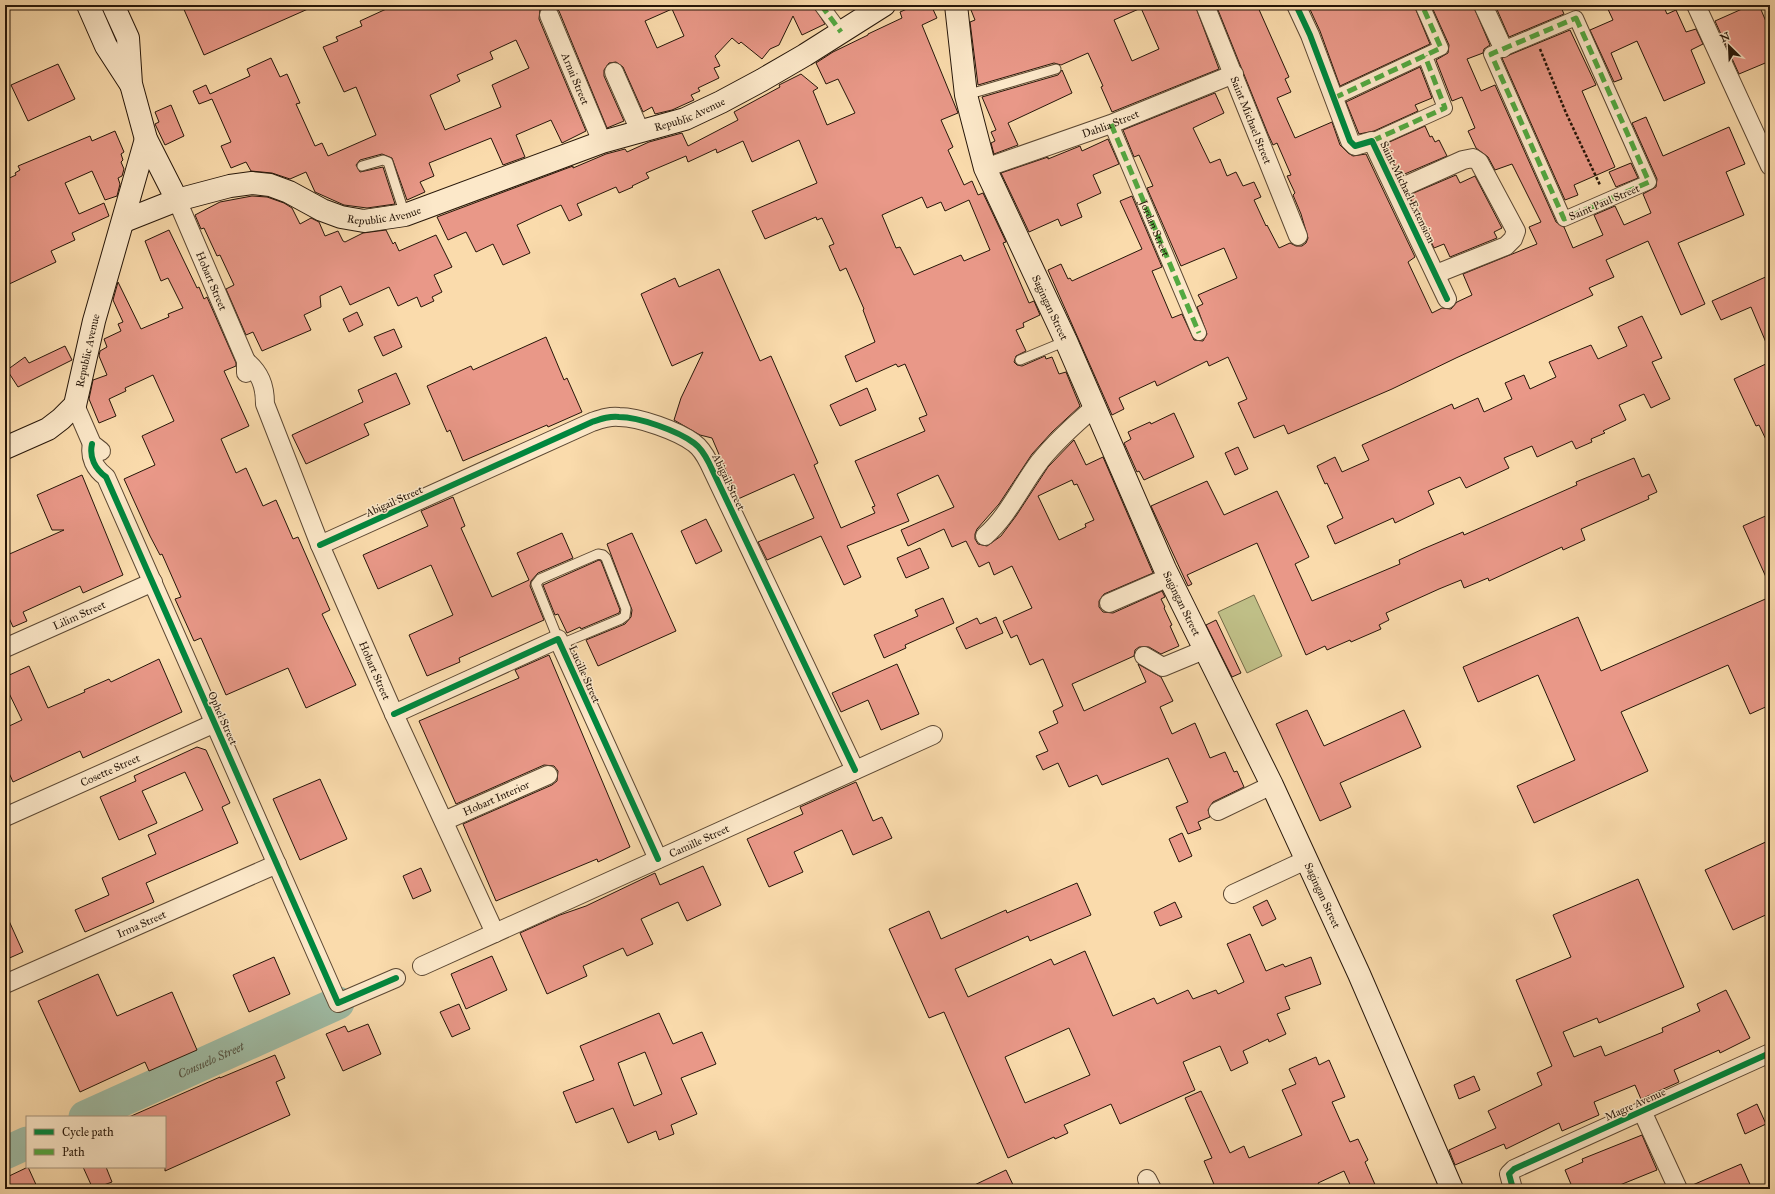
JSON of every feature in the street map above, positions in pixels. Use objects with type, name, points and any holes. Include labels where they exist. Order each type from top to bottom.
[{"type":"main road","points":[[88,5],[106,46],[131,84]]},
{"type":"main road","points":[[113,5],[128,38],[131,84],[146,139],[176,200]]},
{"type":"main road","name":"Republic Avenue","points":[[75,404],[94,321],[124,221],[176,200],[230,186],[252,183],[270,185],[289,192],[322,210],[341,217],[364,221],[405,215],[602,142],[685,119],[721,102],[805,55],[884,5]]},
{"type":"main road","name":"Sagingan Street","points":[[956,5],[966,95],[985,168],[1066,341],[1169,577],[1272,785],[1359,974],[1452,1189]]},
{"type":"main road","points":[[124,221],[146,139]]},
{"type":"main road","points":[[5,448],[48,428],[61,419],[75,404]]},
{"type":"street","points":[[821,5],[841,32]]},
{"type":"street","name":"Saint Michael Street","points":[[1205,5],[1298,236]]},
{"type":"street","name":"Saint Michael Extension","points":[[1296,5],[1310,34],[1352,145],[1355,146],[1372,141],[1447,299]]},
{"type":"street","points":[[1334,98],[1441,48],[1422,5]]},
{"type":"street","points":[[1483,5],[1503,48]]},
{"type":"street","points":[[1696,5],[1770,166]]},
{"type":"street","name":"Arnai Street","points":[[549,15],[602,142]]},
{"type":"street","name":"Saint Paul Street","points":[[1576,18],[1649,182],[1564,219],[1491,54],[1503,48],[1576,18]]},
{"type":"street","points":[[1372,141],[1446,108],[1425,56]]},
{"type":"street","points":[[614,72],[640,132]]},
{"type":"street","name":"Dahlia Street","points":[[985,168],[1111,124],[1234,74]]},
{"type":"street","name":"Jordan Street","points":[[1111,124],[1199,333]]},
{"type":"street","points":[[1396,190],[1464,160],[1473,158],[1479,162],[1516,231],[1513,239],[1506,246],[1436,274]]},
{"type":"street","name":"Hobart Street","points":[[176,200],[246,361],[246,373],[250,385],[265,404],[320,545],[394,714],[495,933]]},
{"type":"street","name":"Ophel Street","points":[[75,404],[92,444],[100,449],[108,466],[106,477],[338,1003],[396,978]]},
{"type":"street","points":[[985,536],[998,525],[1040,461],[1068,430],[1095,406]]},
{"type":"street","name":"Abigail Street","points":[[320,545],[592,422],[605,418],[632,418],[664,429],[694,443],[703,452],[709,462],[855,770]]},
{"type":"street","points":[[1109,603],[1169,577]]},
{"type":"street","name":"Lilim Street","points":[[5,648],[153,582]]},
{"type":"street","name":"Lucille Street","points":[[394,714],[560,642],[658,859]]},
{"type":"street","points":[[1144,656],[1163,667],[1204,650]]},
{"type":"street","name":"Cosette Street","points":[[5,818],[215,723]]},
{"type":"street","name":"Camille Street","points":[[422,966],[933,735]]},
{"type":"street","name":"Hobart Interior","points":[[444,821],[548,775]]},
{"type":"street","points":[[1218,811],[1272,785]]},
{"type":"street","points":[[1233,894],[1306,860]]},
{"type":"street","name":"Irma Street","points":[[5,984],[277,864]]},
{"type":"street","name":"Magre Avenue","points":[[1511,1181],[1514,1169],[1770,1053]]},
{"type":"street","points":[[1642,1111],[1678,1189]]},
{"type":"lane","points":[[966,95],[1056,69]]},
{"type":"lane","points":[[362,166],[383,160],[388,162],[405,215]]},
{"type":"lane","points":[[1020,360],[1066,341]]},
{"type":"lane","points":[[598,554],[603,555],[606,558],[626,609],[625,616],[621,619],[560,642],[536,584],[540,579],[598,554]]},
{"type":"path","points":[[1534,36],[1566,113],[1608,200]]},
{"type":"green space","points":[[1254,595],[1282,656],[1247,673],[1218,612]]},
{"type":"building","points":[[182,5],[317,5],[204,55]]},
{"type":"building","points":[[395,5],[547,5],[540,9],[539,19],[586,131],[562,143],[551,120],[516,135],[525,157],[503,165],[491,138],[429,163],[434,176],[420,182],[425,192],[407,200],[392,158],[382,154],[360,160],[356,165],[360,172],[383,167],[395,204],[367,208],[344,205],[315,192],[306,172],[290,179],[272,173],[251,171],[246,162],[231,168],[221,146],[231,142],[212,99],[199,104],[193,91],[206,85],[210,94],[250,76],[247,69],[271,58],[280,77],[287,74],[300,103],[296,104],[315,146],[322,143],[328,156],[376,135],[356,87],[344,92],[323,47],[338,41],[336,37],[362,26],[360,21]],"holes":[[[516,40],[529,68],[492,85],[501,107],[445,130],[430,95],[460,81],[457,75],[493,59],[490,52]]]},
{"type":"building","points":[[551,5],[813,5],[825,24],[802,35],[793,16],[779,45],[770,49],[762,59],[741,42],[739,44],[732,38],[715,56],[720,66],[714,68],[719,78],[698,88],[700,91],[691,95],[694,100],[672,110],[655,114],[652,107],[643,112],[623,67],[616,62],[609,63],[604,70],[604,76],[624,121],[607,128],[559,11]],"holes":[[[672,9],[684,36],[657,48],[645,21]]]},
{"type":"building","points":[[916,5],[931,5],[937,18],[922,25],[958,113],[941,120],[953,147],[948,150],[964,185],[972,181],[978,195],[983,193],[1006,242],[1003,243],[1029,303],[1034,301],[1040,315],[1023,323],[1024,327],[1016,330],[1026,351],[1016,356],[1014,362],[1017,365],[1022,366],[1045,356],[1046,359],[1052,357],[1059,374],[1066,372],[1080,406],[1052,432],[1032,454],[999,504],[977,529],[975,539],[978,544],[987,546],[1001,536],[1048,467],[1074,440],[1086,465],[1103,457],[1153,573],[1104,594],[1099,601],[1099,607],[1103,612],[1113,613],[1162,591],[1165,597],[1161,599],[1172,625],[1170,626],[1179,646],[1161,654],[1149,647],[1139,647],[1135,650],[1134,656],[1072,684],[1084,711],[1146,682],[1138,664],[1161,677],[1173,701],[1160,707],[1172,734],[1195,723],[1210,758],[1225,752],[1234,772],[1237,771],[1244,787],[1213,802],[1208,810],[1210,817],[1198,822],[1201,829],[1188,834],[1176,807],[1188,802],[1168,758],[1102,785],[1097,775],[1069,787],[1058,763],[1043,770],[1036,756],[1048,751],[1039,732],[1058,723],[1053,711],[1063,706],[1043,659],[1030,665],[1017,635],[1011,638],[1003,621],[1032,608],[1012,566],[994,575],[989,562],[979,567],[966,541],[952,547],[944,529],[908,546],[901,530],[954,507],[938,475],[897,494],[909,521],[847,546],[861,577],[844,585],[821,536],[767,560],[758,542],[814,518],[794,474],[738,499],[712,438],[700,435],[674,420],[681,398],[703,352],[672,366],[641,294],[675,278],[679,287],[719,269],[760,361],[771,356],[818,463],[814,465],[841,528],[875,513],[872,507],[875,506],[855,461],[925,431],[919,418],[927,415],[905,364],[898,367],[896,364],[856,382],[845,356],[875,342],[863,310],[864,309],[846,268],[840,271],[829,246],[834,244],[822,218],[817,220],[816,217],[765,239],[752,211],[817,183],[799,140],[752,162],[743,141],[717,153],[716,149],[688,162],[686,156],[646,173],[649,178],[632,186],[633,187],[619,193],[616,187],[577,204],[582,215],[569,221],[561,205],[517,225],[530,253],[503,265],[493,244],[476,252],[466,232],[448,240],[437,217],[573,166],[573,168],[606,154],[625,149],[627,152],[649,142],[682,133],[688,146],[738,120],[734,112],[780,87],[779,85],[801,74],[818,88],[813,91],[827,125],[855,113],[838,79],[826,84],[816,63],[833,52],[902,18],[900,12]],"holes":[[[922,197],[927,208],[941,202],[945,211],[969,200],[990,250],[964,261],[961,255],[914,275],[900,247],[896,248],[882,215]],[[1072,480],[1074,485],[1077,484],[1094,520],[1085,524],[1086,527],[1059,540],[1038,496]]]},
{"type":"building","points":[[969,5],[1195,5],[1219,69],[1112,112],[1101,87],[1103,86],[1088,53],[1061,65],[1054,63],[978,85],[970,22],[975,20]],"holes":[[[1141,8],[1159,49],[1132,61],[1114,20]]]},
{"type":"building","points":[[1216,5],[1257,5],[1289,77],[1285,79],[1291,92],[1277,98],[1295,138],[1332,122],[1340,145],[1348,153],[1353,156],[1366,154],[1415,257],[1408,262],[1432,313],[1442,308],[1451,309],[1457,302],[1472,295],[1463,274],[1537,244],[1529,227],[1541,222],[1512,164],[1495,170],[1488,157],[1476,148],[1468,131],[1475,128],[1462,97],[1452,101],[1436,60],[1448,53],[1449,45],[1431,5],[1473,5],[1490,45],[1484,49],[1483,53],[1467,59],[1481,91],[1495,85],[1556,222],[1564,227],[1573,248],[1603,235],[1594,215],[1615,206],[1624,225],[1651,213],[1643,194],[1656,187],[1657,179],[1632,123],[1646,117],[1663,156],[1729,127],[1745,164],[1726,172],[1744,215],[1678,243],[1705,304],[1681,315],[1648,241],[1606,260],[1614,277],[1589,288],[1593,295],[1392,389],[1288,434],[1284,425],[1254,438],[1238,403],[1247,399],[1228,357],[1209,366],[1207,361],[1157,386],[1155,381],[1119,398],[1124,409],[1112,415],[1048,270],[1061,264],[1068,279],[1070,278],[1072,281],[1142,249],[1120,201],[1132,196],[1162,267],[1152,271],[1172,318],[1182,314],[1194,340],[1203,341],[1207,334],[1197,307],[1203,304],[1198,295],[1237,278],[1224,248],[1181,266],[1147,188],[1153,186],[1139,155],[1134,157],[1123,130],[1215,93],[1224,113],[1193,128],[1210,163],[1220,159],[1227,176],[1236,172],[1243,186],[1254,182],[1261,197],[1254,200],[1266,226],[1267,225],[1279,248],[1290,243],[1296,246],[1302,246],[1306,243],[1308,238],[1301,214],[1293,195],[1295,193],[1287,176],[1291,175],[1277,143],[1273,145],[1268,134]]},
{"type":"building","points":[[1308,5],[1414,5],[1430,44],[1340,86],[1320,31]]},
{"type":"building","points":[[1495,5],[1560,5],[1564,14],[1509,37]]},
{"type":"building","points":[[1606,5],[1663,5],[1667,14],[1676,10],[1686,32],[1696,29],[1703,44],[1691,50],[1705,83],[1664,101],[1637,41],[1611,53],[1622,79],[1614,82],[1590,30],[1613,20]]},
{"type":"building","points":[[1751,5],[1759,5],[1770,31],[1770,61],[1739,74],[1715,21]]},
{"type":"building","points":[[1570,30],[1596,85],[1582,91],[1615,167],[1574,185],[1578,195],[1565,200],[1502,58]]},
{"type":"building","points":[[58,64],[75,99],[28,121],[11,85]]},
{"type":"building","points":[[1420,67],[1432,98],[1415,105],[1418,111],[1374,131],[1359,134],[1346,102]]},
{"type":"building","points":[[1062,70],[1072,93],[1008,123],[1018,145],[994,154],[991,143],[995,141],[991,132],[996,130],[982,97],[1058,75]]},
{"type":"building","points":[[171,105],[184,136],[165,145],[155,124],[159,122],[155,112]]},
{"type":"building","points":[[1425,126],[1430,137],[1432,136],[1435,142],[1439,140],[1447,156],[1400,176],[1385,144]]},
{"type":"building","points":[[115,131],[124,152],[121,154],[123,160],[121,162],[124,169],[122,176],[118,178],[120,184],[117,196],[105,200],[92,171],[65,183],[79,214],[104,203],[109,216],[72,233],[75,240],[51,251],[56,262],[5,286],[5,180],[16,175],[15,173],[20,170],[18,166],[90,136],[92,141]]},
{"type":"building","points":[[1108,139],[1119,164],[1093,175],[1101,193],[1077,204],[1082,217],[1061,226],[1058,219],[1029,232],[1001,173],[1048,157],[1048,159],[1080,146],[1082,151]]},
{"type":"building","points":[[1631,163],[1638,178],[1616,187],[1609,172]]},
{"type":"building","points":[[1456,175],[1460,183],[1475,176],[1502,228],[1494,232],[1497,238],[1450,257],[1444,244],[1434,248],[1409,195]]},
{"type":"building","points":[[252,196],[267,197],[284,203],[292,208],[300,224],[311,218],[319,222],[325,236],[338,231],[345,242],[363,233],[386,230],[393,244],[395,242],[399,251],[436,235],[452,267],[434,275],[442,292],[432,297],[434,301],[421,307],[417,297],[398,306],[389,287],[350,305],[341,286],[320,296],[321,307],[304,315],[311,330],[262,351],[253,332],[246,335],[226,289],[234,285],[220,255],[217,256],[204,228],[201,229],[195,215],[220,202]]},
{"type":"building","points":[[169,230],[197,288],[199,287],[204,299],[207,297],[236,363],[236,366],[224,371],[249,426],[221,439],[236,473],[246,468],[263,506],[276,500],[293,539],[298,537],[330,610],[322,614],[356,685],[306,708],[288,668],[226,695],[201,638],[194,641],[175,599],[181,597],[162,554],[160,555],[150,536],[124,479],[155,465],[142,436],[174,421],[153,375],[125,388],[126,391],[109,399],[116,416],[99,423],[89,399],[93,380],[107,375],[99,356],[100,351],[107,347],[104,339],[121,331],[118,324],[123,322],[113,300],[118,282],[141,329],[169,317],[168,314],[183,308],[168,278],[161,281],[145,241]]},
{"type":"building","points":[[1770,275],[1770,352],[1751,307],[1721,320],[1712,301]]},
{"type":"building","points":[[357,312],[363,325],[349,332],[343,319]]},
{"type":"building","points":[[1642,316],[1662,358],[1652,362],[1670,399],[1651,408],[1644,394],[1619,405],[1626,420],[1603,431],[1605,433],[1591,439],[1592,442],[1576,449],[1572,441],[1537,457],[1532,446],[1504,458],[1509,468],[1466,488],[1460,477],[1428,491],[1434,504],[1395,523],[1393,518],[1335,544],[1327,526],[1343,518],[1327,483],[1325,484],[1317,466],[1335,457],[1342,472],[1369,460],[1362,445],[1452,404],[1454,409],[1478,398],[1484,412],[1512,399],[1505,383],[1524,375],[1530,389],[1556,377],[1549,362],[1591,345],[1598,359],[1627,346],[1618,327]]},
{"type":"building","points":[[394,329],[402,347],[383,356],[374,337]]},
{"type":"building","points":[[546,337],[564,380],[567,378],[582,412],[548,427],[547,425],[463,461],[450,430],[447,432],[427,386],[471,366],[473,370]]},
{"type":"building","points":[[65,346],[72,360],[18,387],[7,370],[25,357],[29,363]]},
{"type":"building","points":[[1770,362],[1770,448],[1759,425],[1756,426],[1734,379]]},
{"type":"building","points":[[396,373],[410,404],[364,424],[369,435],[306,464],[292,435],[363,402],[358,390]]},
{"type":"building","points":[[867,388],[876,410],[840,426],[830,405]]},
{"type":"building","points":[[1174,413],[1194,457],[1144,480],[1139,471],[1137,472],[1124,443],[1131,439],[1128,432],[1150,422],[1151,424]]},
{"type":"building","points":[[1238,447],[1248,469],[1235,475],[1225,453]]},
{"type":"building","points":[[1634,458],[1642,477],[1649,474],[1657,492],[1648,496],[1649,499],[1581,529],[1585,540],[1563,550],[1562,547],[1489,581],[1488,578],[1464,588],[1461,580],[1439,589],[1386,613],[1389,620],[1379,625],[1381,629],[1351,642],[1350,640],[1327,650],[1325,646],[1306,655],[1257,543],[1187,575],[1192,584],[1188,586],[1151,506],[1207,481],[1224,515],[1277,491],[1309,557],[1295,564],[1312,601],[1400,564],[1399,560],[1423,549],[1463,532],[1464,535],[1577,485],[1576,482]]},
{"type":"building","points":[[82,475],[123,575],[83,593],[80,586],[23,612],[27,621],[13,627],[5,609],[5,556],[64,530],[52,530],[37,495]]},
{"type":"building","points":[[453,497],[465,526],[461,528],[492,597],[529,580],[517,553],[562,533],[573,558],[538,573],[531,581],[530,586],[544,620],[459,658],[460,662],[427,676],[409,635],[453,615],[431,565],[378,589],[363,555],[428,526],[421,511]]},
{"type":"building","points":[[1770,514],[1770,586],[1743,526]]},
{"type":"building","points":[[706,519],[722,551],[696,564],[681,531]]},
{"type":"building","points":[[632,533],[676,631],[598,666],[586,640],[625,624],[631,617],[632,610],[607,544]]},
{"type":"building","points":[[920,548],[929,568],[906,578],[897,558]]},
{"type":"building","points":[[599,560],[601,561],[620,610],[619,613],[581,629],[580,627],[567,633],[558,614],[555,615],[543,585]]},
{"type":"building","points":[[1770,597],[1770,705],[1750,714],[1728,665],[1621,712],[1648,771],[1534,823],[1517,786],[1575,760],[1538,675],[1478,702],[1463,667],[1578,617],[1601,671]]},
{"type":"building","points":[[943,598],[954,623],[905,645],[906,648],[884,658],[874,635],[918,616],[915,610]]},
{"type":"building","points":[[996,617],[1003,633],[966,649],[956,628],[977,618],[980,624]]},
{"type":"building","points":[[1216,620],[1241,673],[1232,677],[1206,625]]},
{"type":"building","points":[[549,655],[630,847],[598,862],[597,859],[496,901],[463,824],[552,785],[557,781],[558,771],[554,766],[544,765],[456,804],[419,721],[519,678],[515,670]]},
{"type":"building","points":[[159,659],[182,712],[83,758],[80,751],[13,782],[5,764],[5,728],[22,720],[5,685],[5,677],[29,666],[48,708],[85,692],[84,690],[109,679],[111,682]]},
{"type":"building","points":[[897,664],[919,714],[881,730],[868,700],[841,712],[832,693]]},
{"type":"building","points":[[1307,710],[1324,746],[1404,710],[1421,747],[1340,783],[1351,807],[1320,821],[1276,724]]},
{"type":"building","points":[[197,747],[206,750],[230,803],[222,807],[238,843],[146,883],[154,902],[85,932],[75,910],[109,895],[102,878],[156,854],[148,835],[203,810],[185,772],[142,791],[157,823],[119,840],[100,797],[136,781],[134,776]]},
{"type":"building","points":[[320,779],[347,839],[300,860],[273,799]]},
{"type":"building","points":[[856,782],[873,821],[882,817],[892,838],[853,855],[842,830],[794,852],[803,872],[769,887],[747,839],[803,814],[800,807]]},
{"type":"building","points":[[1182,833],[1192,856],[1179,862],[1169,839]]},
{"type":"building","points":[[1770,840],[1770,913],[1733,930],[1705,870]]},
{"type":"building","points":[[703,866],[721,905],[687,921],[678,902],[641,919],[653,944],[627,956],[623,948],[583,966],[587,976],[547,994],[520,933],[560,915],[586,906],[655,873],[660,885]]},
{"type":"building","points":[[421,868],[431,891],[413,899],[403,876]]},
{"type":"building","points":[[1638,879],[1684,987],[1599,1023],[1597,1018],[1563,1032],[1574,1057],[1601,1046],[1605,1056],[1663,1032],[1662,1028],[1700,1011],[1697,1004],[1726,990],[1750,1038],[1720,1053],[1719,1050],[1674,1070],[1679,1082],[1641,1099],[1635,1085],[1594,1102],[1599,1115],[1562,1131],[1559,1123],[1506,1149],[1504,1144],[1455,1165],[1449,1150],[1496,1128],[1488,1111],[1542,1085],[1537,1073],[1552,1066],[1516,980],[1571,957],[1553,915]]},
{"type":"building","points":[[1077,883],[1091,915],[1030,941],[1028,936],[955,969],[968,997],[1051,959],[1054,965],[1085,951],[1113,1016],[1154,998],[1157,1004],[1188,990],[1193,999],[1216,990],[1218,994],[1244,982],[1227,944],[1250,934],[1266,971],[1283,964],[1285,967],[1311,957],[1321,984],[1285,997],[1290,1009],[1277,1014],[1286,1034],[1269,1042],[1268,1039],[1243,1051],[1248,1063],[1231,1071],[1220,1046],[1183,1062],[1195,1090],[1120,1124],[1111,1104],[1064,1125],[1068,1133],[1055,1139],[1054,1137],[1008,1158],[944,1012],[929,1018],[889,929],[929,911],[941,939],[1006,910],[1007,913]],"holes":[[[1069,1028],[1090,1075],[1025,1103],[1005,1057]]]},
{"type":"building","points":[[1267,900],[1276,919],[1262,926],[1253,907]]},
{"type":"building","points":[[1175,902],[1182,917],[1160,926],[1154,912]]},
{"type":"building","points":[[5,912],[23,952],[5,960]]},
{"type":"building","points":[[492,956],[507,990],[466,1009],[451,974]]},
{"type":"building","points":[[274,957],[290,994],[249,1012],[233,975]]},
{"type":"building","points":[[98,974],[117,1016],[172,992],[197,1050],[149,1071],[145,1062],[80,1092],[38,1001]]},
{"type":"building","points":[[459,1004],[470,1029],[452,1037],[440,1012]]},
{"type":"building","points":[[659,1013],[673,1044],[702,1032],[716,1064],[681,1078],[697,1114],[671,1125],[674,1134],[659,1140],[656,1131],[628,1143],[613,1108],[576,1123],[563,1092],[594,1080],[580,1046]],"holes":[[[645,1052],[662,1094],[634,1106],[618,1063]]]},
{"type":"building","points":[[368,1024],[381,1054],[343,1071],[326,1034],[345,1026],[348,1032]]},
{"type":"building","points":[[275,1055],[285,1078],[276,1082],[290,1115],[165,1171],[166,1116],[131,1116]]},
{"type":"building","points":[[1316,1057],[1319,1065],[1329,1060],[1345,1097],[1332,1102],[1350,1142],[1358,1139],[1368,1160],[1365,1162],[1377,1189],[1352,1189],[1344,1171],[1318,1183],[1321,1189],[1216,1189],[1204,1161],[1212,1158],[1185,1098],[1201,1091],[1230,1153],[1244,1146],[1249,1158],[1302,1135],[1282,1090],[1296,1084],[1289,1069]]},
{"type":"building","points":[[1474,1076],[1480,1090],[1459,1099],[1454,1085]]},
{"type":"building","points":[[1757,1104],[1766,1124],[1745,1134],[1737,1114]]},
{"type":"building","points":[[1642,1135],[1657,1170],[1610,1189],[1573,1189],[1565,1170],[1583,1162],[1582,1159]]},
{"type":"building","points":[[1741,1164],[1752,1189],[1688,1189],[1688,1187]]},
{"type":"building","points":[[28,1168],[38,1189],[5,1189],[5,1178]]},
{"type":"building","points":[[83,1168],[106,1168],[112,1182],[93,1189]]},
{"type":"building","points":[[1006,1170],[1015,1189],[966,1189]]},
{"type":"waterway","name":"Consuelo Street","points":[[87,1116],[338,1003]]},
{"type":"waterway","name":"Consuelo Street","points":[[5,1153],[26,1143]]},
{"type":"marked path","points":[[821,5],[841,32]]},
{"type":"marked path","points":[[1334,98],[1441,48],[1422,5]]},
{"type":"marked path","points":[[1576,18],[1649,182],[1564,219],[1491,54],[1576,18]]},
{"type":"marked path","points":[[1372,141],[1445,108],[1425,56]]},
{"type":"marked path","points":[[1111,124],[1199,333]]},
{"type":"cycle path","points":[[1296,5],[1310,35],[1350,141],[1355,146],[1372,141],[1447,299]]},
{"type":"cycle path","points":[[320,545],[595,421],[612,417],[637,419],[669,430],[687,438],[694,443],[701,449],[706,457],[855,770]]},
{"type":"cycle path","points":[[92,444],[92,458],[96,466],[106,477],[338,1003],[396,978]]},
{"type":"cycle path","points":[[394,714],[558,639],[658,859]]},
{"type":"cycle path","points":[[1513,1189],[1509,1174],[1514,1169],[1770,1053]]}]
